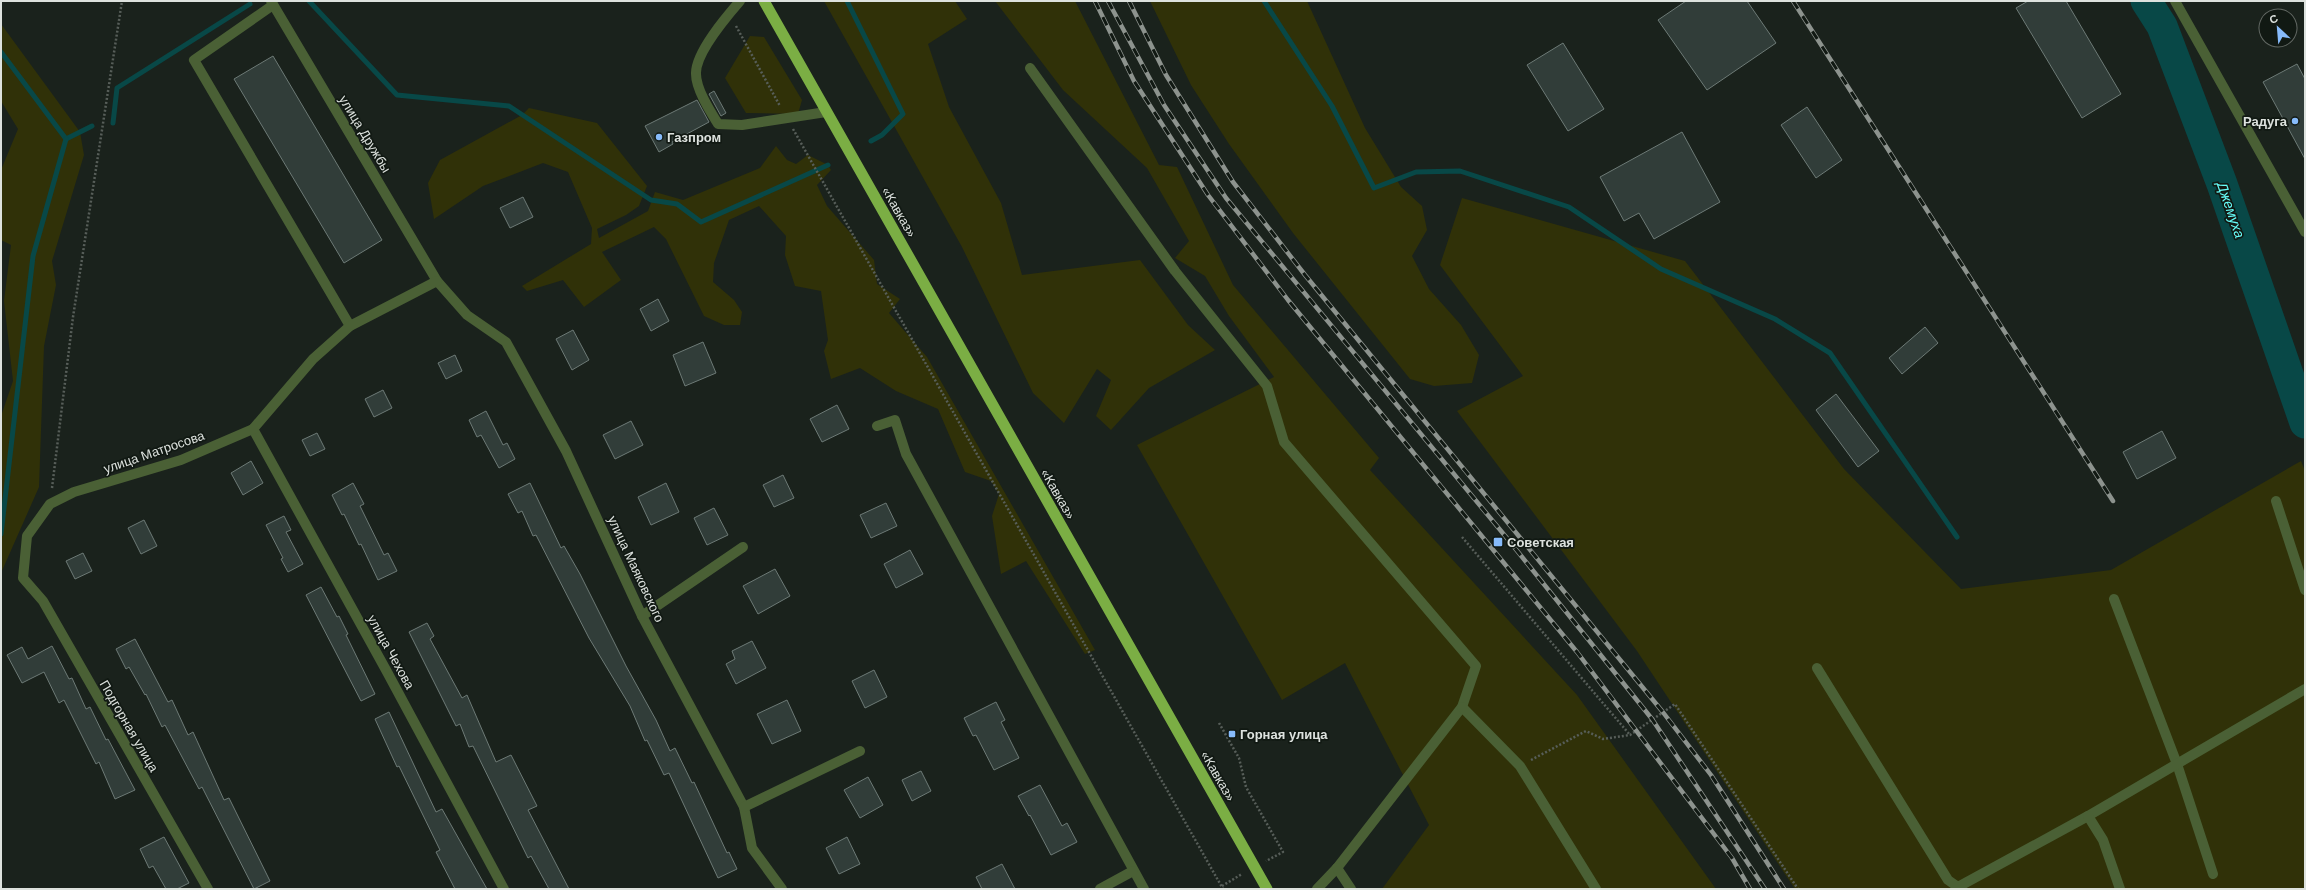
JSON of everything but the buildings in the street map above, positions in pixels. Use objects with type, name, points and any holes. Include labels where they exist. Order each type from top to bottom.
[{"type":"highway","name":"«Кавказ»","points":[[764,1],[1267,889]]},
{"type":"street","points":[[740,1],[703,51],[696,73],[706,104],[718,124],[742,126],[788,120],[826,112]]},
{"type":"street","points":[[2175,1],[2305,232]]},
{"type":"street","points":[[272,3],[194,60],[350,326]]},
{"type":"street","name":"улица Дружбы","points":[[272,3],[437,281]]},
{"type":"street","points":[[1030,68],[1175,271],[1267,386],[1284,442],[1476,666],[1462,707],[1337,868],[1317,889]]},
{"type":"street","name":"улица Матросова","points":[[23,578],[27,536],[50,504],[74,492],[181,460],[253,429],[313,359],[350,326],[437,281]]},
{"type":"street","name":"улица Маяковского","points":[[437,281],[467,315],[506,342],[566,451],[642,616],[744,807],[752,848],[782,889]]},
{"type":"street","points":[[877,426],[895,420],[906,454],[1144,889]]},
{"type":"street","name":"улица Чехова","points":[[253,429],[386,670],[504,889]]},
{"type":"street","points":[[2276,501],[2305,590]]},
{"type":"street","points":[[642,616],[743,546]]},
{"type":"street","name":"Подгорная улица","points":[[23,578],[43,601],[208,889]]},
{"type":"street","points":[[2114,599],[2177,764],[2213,874]]},
{"type":"street","points":[[1817,668],[1948,880],[1958,887],[2088,816],[2305,689]]},
{"type":"street","points":[[1462,707],[1520,766],[1596,889]]},
{"type":"street","points":[[744,807],[860,751]]},
{"type":"street","points":[[2088,816],[2103,840],[2120,889]]},
{"type":"street","points":[[1337,868],[1351,889]]},
{"type":"street","points":[[1100,889],[1133,871]]},
{"type":"path","points":[[50,504],[73,316],[122,1]]},
{"type":"path","points":[[730,13],[788,120],[1223,887],[1254,867],[1283,852],[1246,787],[1239,758],[1219,723]]},
{"type":"path","points":[[1462,537],[1630,735]]},
{"type":"path","points":[[1520,766],[1586,730],[1603,739],[1630,735],[1675,704],[1798,889]]},
{"type":"shaded area","points":[[824,1],[955,1],[967,19],[928,44],[949,107],[1001,203],[1022,275],[1140,260],[1188,325],[1215,350],[1149,388],[1111,430],[1096,416],[1111,380],[1097,369],[1064,423],[1033,393],[962,247]]},
{"type":"shaded area","points":[[995,1],[1075,1],[1159,165],[1177,167],[1233,285],[1379,458],[1370,470],[1577,695],[1716,889],[1382,889],[1429,825],[1345,663],[1282,700],[1137,445],[1274,377],[1229,316],[1205,276],[1175,258],[1189,241],[1147,168],[1063,90]]},
{"type":"shaded area","points":[[1150,1],[1307,1],[1365,128],[1401,187],[1422,206],[1427,230],[1412,256],[1429,289],[1461,325],[1479,355],[1472,383],[1434,386],[1410,379],[1293,233],[1229,144],[1191,85]]},
{"type":"shaded area","points":[[1,24],[80,132],[84,155],[52,261],[56,285],[44,346],[39,487],[1,573],[1,416],[13,381],[4,301],[11,245],[1,240],[1,170],[18,129],[1,101]]},
{"type":"shaded area","points":[[750,36],[764,37],[802,100],[798,114],[746,113],[725,78]]},
{"type":"shaded area","points":[[529,108],[597,123],[647,186],[639,206],[626,215],[597,229],[599,238],[648,211],[655,192],[683,200],[760,168],[776,146],[787,160],[796,164],[808,155],[828,165],[831,170],[817,185],[827,206],[874,260],[877,284],[900,299],[889,313],[927,357],[1095,650],[1085,654],[1026,561],[1001,574],[992,516],[999,494],[991,481],[965,472],[938,409],[896,391],[860,368],[831,379],[824,351],[828,340],[821,291],[795,286],[785,255],[786,236],[759,206],[729,220],[714,263],[713,282],[734,300],[742,312],[740,325],[724,325],[704,316],[666,239],[654,227],[602,252],[621,280],[584,307],[563,280],[527,291],[522,286],[591,244],[592,228],[568,172],[543,163],[483,186],[434,219],[428,183],[440,160],[522,115]]},
{"type":"shaded area","points":[[1462,198],[1685,261],[1844,469],[1961,589],[2111,570],[2301,461],[2305,471],[2305,889],[1795,889],[1637,651],[1457,411],[1523,376],[1440,265]]},
{"type":"waterway","points":[[309,1],[397,95],[509,106],[651,200],[677,204],[701,222],[828,165]]},
{"type":"waterway","points":[[847,1],[903,114],[882,135],[871,141]]},
{"type":"waterway","points":[[1264,1],[1332,106],[1374,188],[1416,172],[1460,171],[1569,207],[1661,269],[1775,319],[1830,353],[1957,537]]},
{"type":"waterway","name":"Джемуха","points":[[2146,1],[2162,26],[2222,184],[2305,423]]},
{"type":"waterway","points":[[113,123],[117,88],[250,4]]},
{"type":"waterway","points":[[1,52],[66,139],[92,126]]},
{"type":"waterway","points":[[1,534],[33,256],[66,139]]},
{"type":"railway","points":[[1095,1],[1134,81],[1208,195],[1288,300],[1577,652],[1732,858],[1750,889]]},
{"type":"railway","points":[[1108,1],[1164,105],[1226,198],[1506,537],[1652,719],[1765,889]]},
{"type":"railway","points":[[1129,1],[1166,75],[1233,182],[1305,275],[1662,711],[1711,775],[1784,889]]},
{"type":"railway","points":[[1793,1],[2113,501]]},
{"type":"place","name":"Радуга","points":[[2295,121]]},
{"type":"place","name":"Газпром","points":[[659,137]]},
{"type":"place","name":"Советская","points":[[1498,542]]},
{"type":"place","name":"Горная улица","points":[[1232,734]]}]
